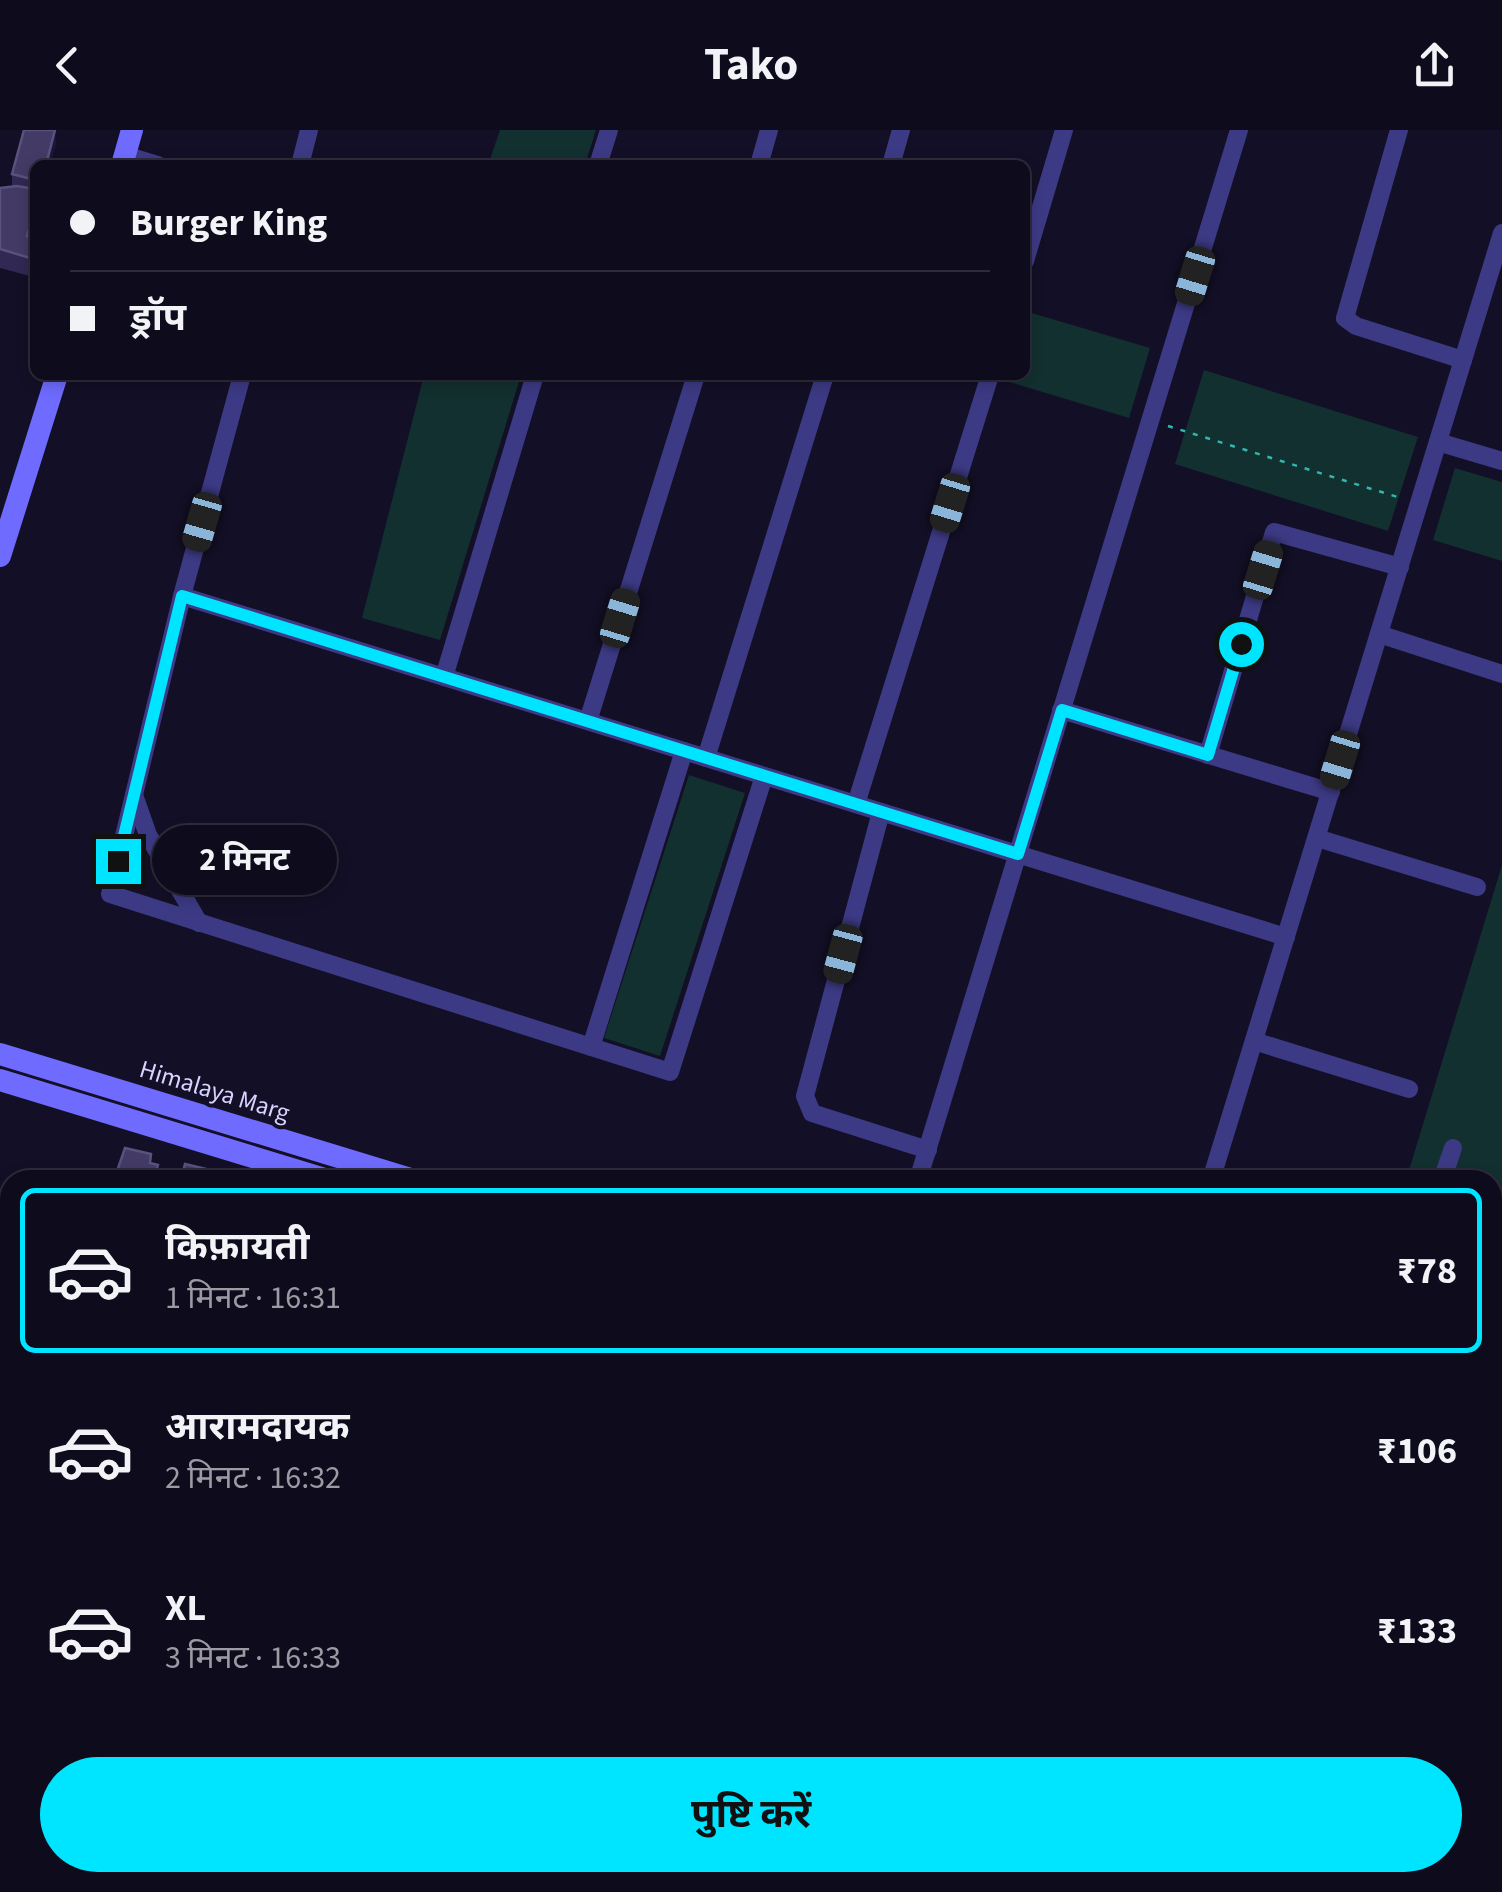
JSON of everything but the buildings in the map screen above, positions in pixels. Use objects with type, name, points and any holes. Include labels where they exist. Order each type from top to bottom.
[{"type":"main road","points":[[123,160],[132,130]]},
{"type":"main road","points":[[0,556],[54,380]]},
{"type":"main road","name":"Himalaya Marg","points":[[0,1054],[381,1170]]},
{"type":"main road","name":"Himalaya Marg","points":[[0,1080],[295,1170]]},
{"type":"street","points":[[301,160],[309,130]]},
{"type":"street","points":[[600,160],[609,130]]},
{"type":"street","points":[[760,160],[769,130]]},
{"type":"street","points":[[892,160],[902,130]]},
{"type":"street","points":[[1030,245],[1064,130]]},
{"type":"street","points":[[921,1170],[1240,130]]},
{"type":"street","points":[[1398,130],[1345,318],[1356,326],[1463,360]]},
{"type":"street","points":[[1214,1170],[1502,233]]},
{"type":"street","points":[[241,380],[182,596],[110,894],[670,1072],[764,776]]},
{"type":"street","points":[[444,676],[533,380]]},
{"type":"street","points":[[588,722],[694,380]]},
{"type":"street","points":[[706,758],[823,380]]},
{"type":"street","points":[[856,804],[988,380]]},
{"type":"street","points":[[1438,442],[1502,462]]},
{"type":"street","points":[[1208,755],[1274,532],[1400,567]]},
{"type":"street","points":[[182,596],[1286,937]]},
{"type":"street","points":[[1379,634],[1502,674]]},
{"type":"street","points":[[1061,710],[1330,792]]},
{"type":"street","points":[[591,1047],[684,751]]},
{"type":"street","points":[[134,794],[148,834],[199,922]]},
{"type":"street","points":[[881,812],[804,1096],[812,1113],[928,1150]]},
{"type":"street","points":[[1316,838],[1477,887]]},
{"type":"street","points":[[1254,1041],[1409,1089]]},
{"type":"street","points":[[1445,1170],[1452,1148]]},
{"type":"path","points":[[1150,421],[1420,504]]},
{"type":"green space","points":[[500,130],[596,130],[587,160],[490,160]]},
{"type":"green space","points":[[1030,312],[1150,348],[1129,418],[1003,380],[1030,380]]},
{"type":"green space","points":[[1204,370],[1418,437],[1388,531],[1175,464]]},
{"type":"green space","points":[[423,380],[519,380],[440,640],[362,618]]},
{"type":"green space","points":[[1455,468],[1502,482],[1502,561],[1433,540]]},
{"type":"green space","points":[[689,775],[745,793],[660,1056],[604,1038]]},
{"type":"green space","points":[[1502,865],[1502,1170],[1409,1170]]},
{"type":"route","points":[[118,861],[182,596],[1018,854],[1062,710],[1208,755],[1241,644]]}]
